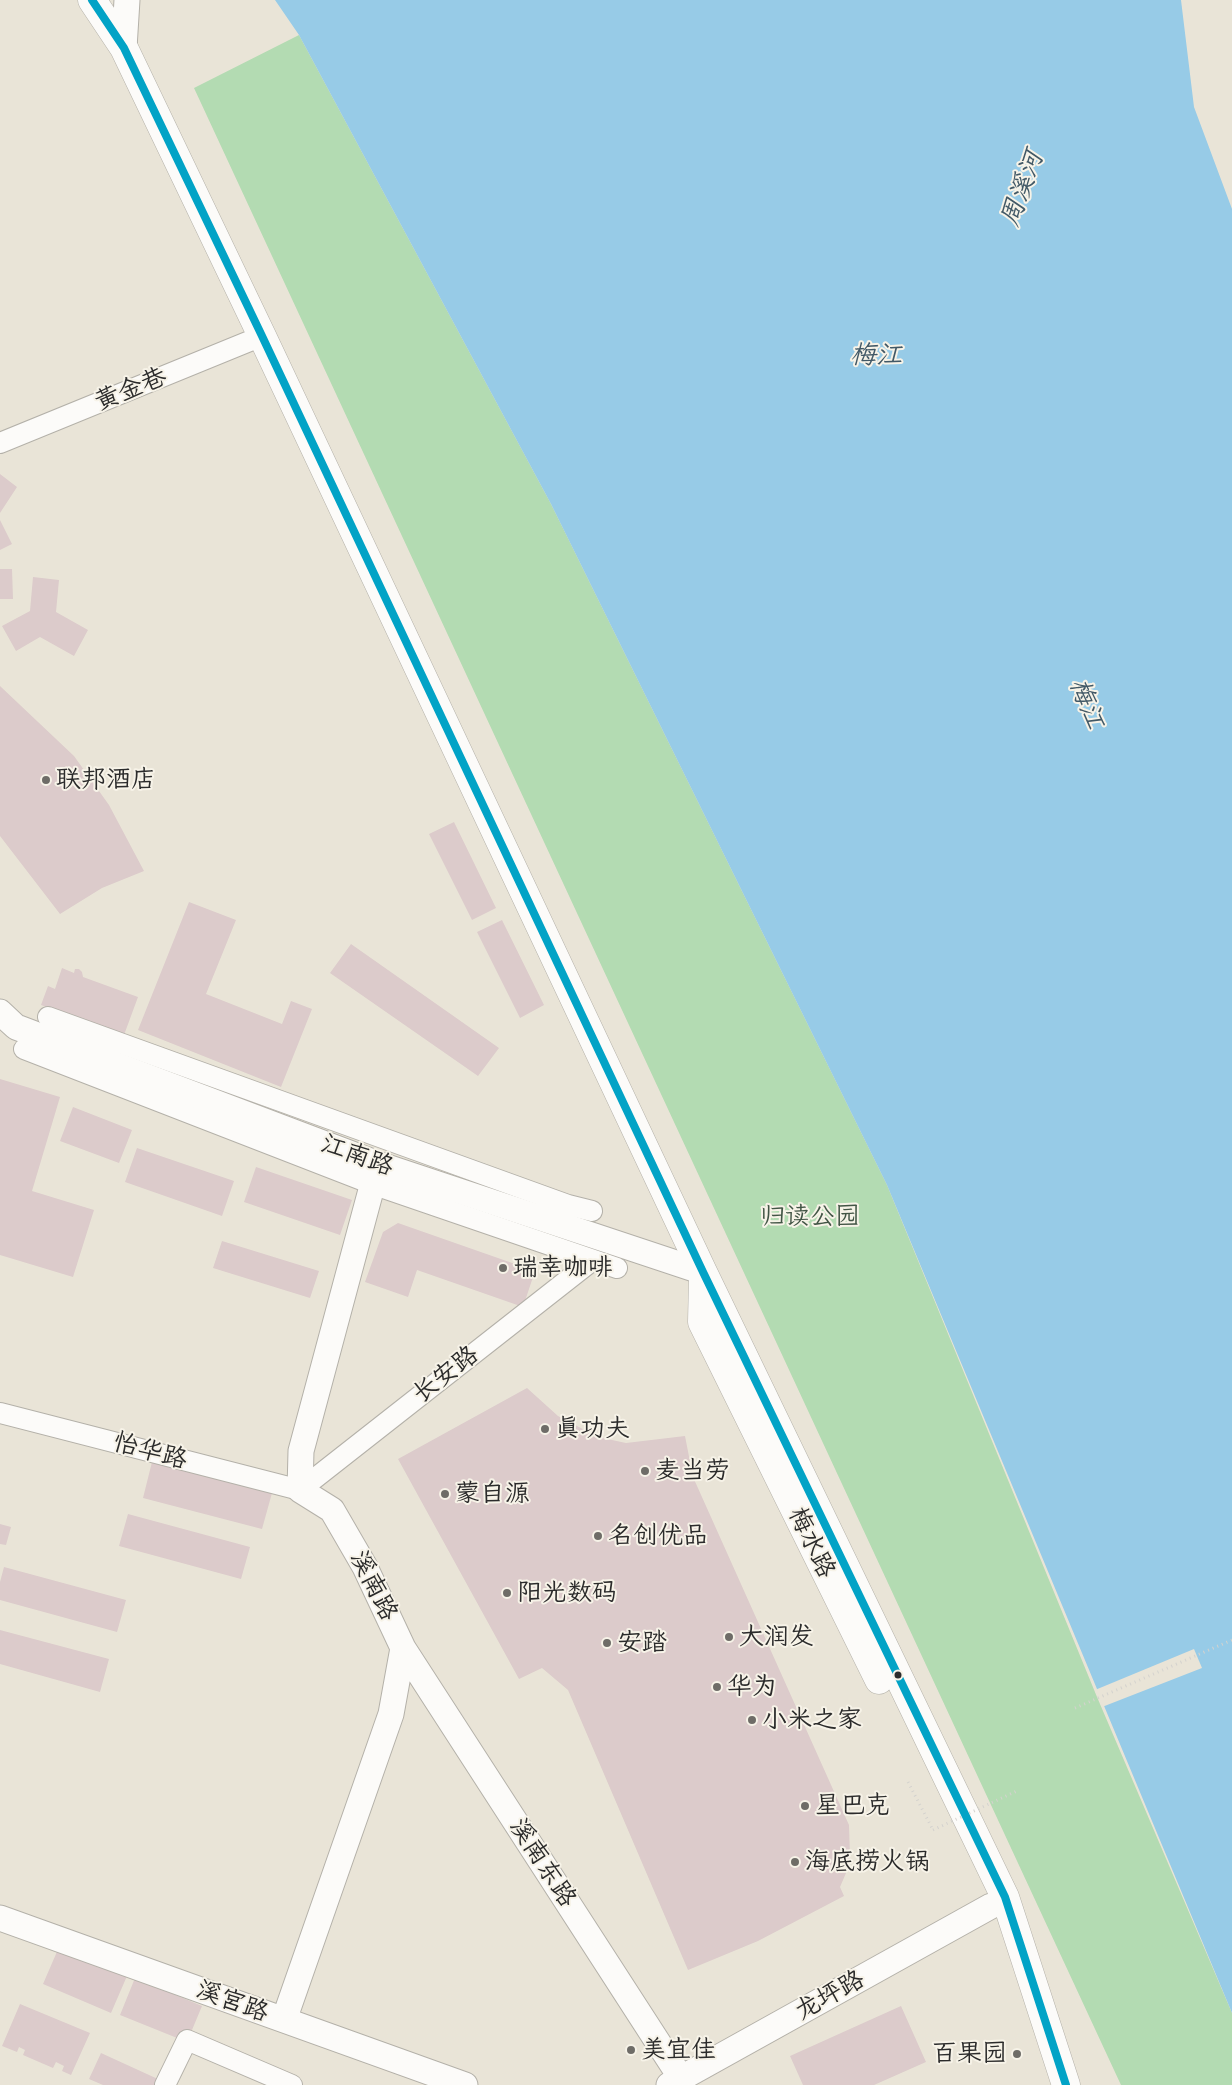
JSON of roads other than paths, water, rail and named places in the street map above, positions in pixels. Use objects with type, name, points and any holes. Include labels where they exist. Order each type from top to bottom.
[{"type":"main road","name":"梅水路","points":[[92,0],[124,48],[262,336],[703,1272],[1005,1897],[1066,2085]]},
{"type":"main road","name":"梅水路","points":[[703,1272],[702,1322],[991,1906],[1055,2085]]},
{"type":"street","points":[[124,48],[127,0]]},
{"type":"street","name":"黄金巷","points":[[0,443],[262,336]]},
{"type":"street","points":[[48,1017],[568,1205],[592,1211]]},
{"type":"street","name":"江南路","points":[[10,1030],[375,1174],[703,1272]]},
{"type":"street","points":[[300,1490],[302,1452],[375,1174],[593,1260],[618,1268]]},
{"type":"street","name":"长安路","points":[[300,1490],[593,1260]]},
{"type":"street","name":"怡华路","points":[[0,1413],[300,1490]]},
{"type":"street","name":"溪南路","points":[[284,2020],[392,1714],[403,1648],[365,1567],[332,1510],[300,1490]]},
{"type":"street","name":"溪南东路","points":[[403,1648],[675,2082]]},
{"type":"street","name":"龙坪路","points":[[675,2082],[991,1906]]},
{"type":"street","name":"溪宫路","points":[[0,1918],[465,2085]]},
{"type":"street","points":[[165,2085],[187,2040],[292,2085]]},
{"type":"water","name":"梅江","points":[[275,0],[1181,0],[1194,107],[1232,209],[1232,2013],[887,1185],[551,504],[299,35]]},
{"type":"place","name":"联邦酒店","points":[[46,780]]},
{"type":"place","name":"瑞幸咖啡","points":[[503,1268]]},
{"type":"place","name":"真功夫","points":[[545,1429]]},
{"type":"place","name":"麦当劳","points":[[645,1471]]},
{"type":"place","name":"蒙自源","points":[[445,1494]]},
{"type":"place","name":"名创优品","points":[[598,1536]]},
{"type":"place","name":"阳光数码","points":[[507,1593]]},
{"type":"place","name":"大润发","points":[[729,1637]]},
{"type":"place","name":"安踏","points":[[607,1643]]},
{"type":"place","name":"华为","points":[[717,1687]]},
{"type":"place","name":"小米之家","points":[[752,1720]]},
{"type":"place","name":"星巴克","points":[[805,1806]]},
{"type":"place","name":"海底捞火锅","points":[[795,1862]]},
{"type":"place","name":"美宜佳","points":[[631,2050]]},
{"type":"place","name":"百果园","points":[[1017,2054]]},
{"type":"water label","name":"周溪河","points":[[1023,189]]},
{"type":"park label","name":"归读公园","points":[[810,1217]]}]
